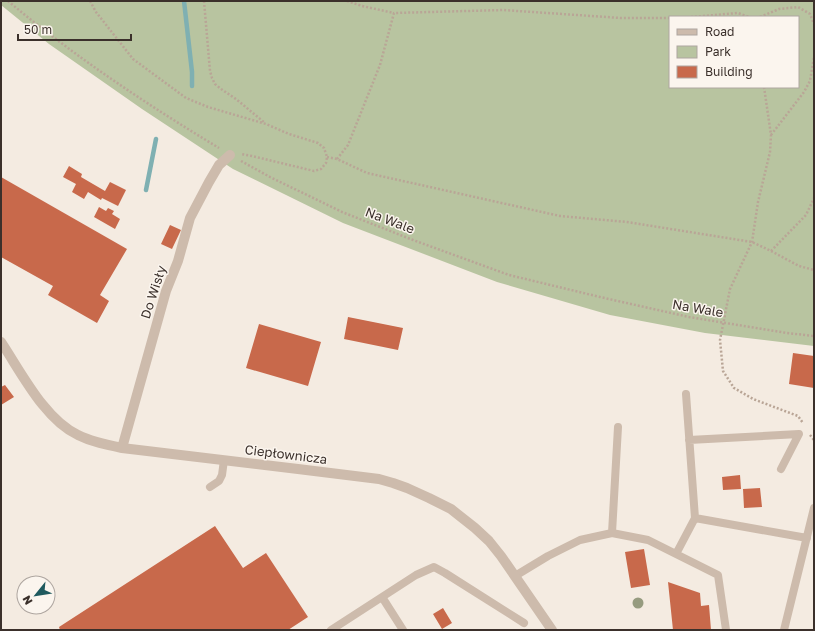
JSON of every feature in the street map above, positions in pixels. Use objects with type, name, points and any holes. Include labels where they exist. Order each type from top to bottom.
[{"type":"street","name":"Do Wisły","points":[[122,448],[166,291],[178,261],[190,218],[219,165],[230,155]]},
{"type":"street","name":"Ciepłownicza","points":[[1,342],[36,396],[63,426],[77,435],[99,443],[122,448],[379,479],[407,488],[451,509],[489,541],[552,630]]},
{"type":"lane","points":[[676,554],[695,518],[686,394]]},
{"type":"lane","points":[[612,534],[618,426]]},
{"type":"lane","points":[[689,440],[799,434],[781,469]]},
{"type":"lane","points":[[210,487],[219,481],[222,475],[224,460]]},
{"type":"lane","points":[[784,630],[814,508]]},
{"type":"lane","points":[[695,518],[807,538]]},
{"type":"lane","points":[[515,576],[548,556],[580,540],[612,534],[648,540],[718,575],[726,630]]},
{"type":"lane","points":[[331,630],[416,575],[434,567],[524,623]]},
{"type":"lane","points":[[382,597],[403,630]]},
{"type":"path","name":"Na Wale","points":[[8,1],[85,60],[144,102],[230,155],[270,177],[342,212],[508,275],[689,317],[814,336]]},
{"type":"path","points":[[90,1],[96,12],[133,59],[186,98],[208,107],[266,124],[289,134],[318,143],[324,148],[327,157],[326,163],[321,169],[314,171],[252,156],[240,154],[230,155]]},
{"type":"path","points":[[204,1],[210,71],[215,84],[266,124]]},
{"type":"path","points":[[346,1],[394,13],[503,10],[621,18],[669,18]]},
{"type":"path","points":[[762,16],[779,9],[798,7],[810,14],[814,24]]},
{"type":"path","points":[[336,159],[348,146],[380,65],[394,13]]},
{"type":"path","points":[[703,16],[738,13],[746,16]]},
{"type":"path","points":[[770,136],[804,92],[810,81],[814,57]]},
{"type":"path","points":[[764,88],[770,136],[770,152],[758,202],[752,242],[730,289],[720,340],[723,371],[734,388],[753,399],[798,416],[806,428]]},
{"type":"path","points":[[327,157],[336,159],[367,173],[560,216],[627,222],[752,242],[799,266],[814,270]]},
{"type":"path","points":[[771,251],[806,215],[814,198]]},
{"type":"path","points":[[809,433],[814,440]]},
{"type":"green space","points":[[1,1],[814,1],[814,346],[705,333],[610,315],[497,282],[343,223],[233,169],[142,109],[49,44],[1,5]]},
{"type":"building","points":[[69,166],[82,174],[81,177],[105,191],[110,182],[126,190],[118,206],[102,198],[101,200],[88,192],[84,199],[72,192],[76,184],[63,177]]},
{"type":"building","points":[[1,177],[127,249],[100,295],[109,301],[97,323],[48,295],[53,286],[1,257]]},
{"type":"building","points":[[99,207],[106,211],[108,208],[114,211],[112,214],[120,219],[115,229],[94,217]]},
{"type":"building","points":[[170,225],[181,230],[172,249],[161,244]]},
{"type":"building","points":[[348,317],[403,328],[398,350],[344,339]]},
{"type":"building","points":[[259,324],[321,342],[308,386],[246,368]]},
{"type":"building","points":[[793,353],[814,356],[814,388],[789,384]]},
{"type":"building","points":[[5,385],[14,397],[1,405],[1,387]]},
{"type":"building","points":[[740,475],[741,489],[723,490],[722,477]]},
{"type":"building","points":[[760,488],[762,507],[744,508],[743,489]]},
{"type":"building","points":[[215,526],[243,568],[266,553],[308,617],[288,630],[60,630],[59,627]]},
{"type":"building","points":[[644,549],[650,585],[631,588],[625,552]]},
{"type":"building","points":[[668,582],[700,593],[701,606],[709,605],[711,630],[673,630]]},
{"type":"building","points":[[443,608],[452,623],[442,629],[433,614]]},
{"type":"waterway","points":[[184,1],[192,72],[192,86]]},
{"type":"waterway","points":[[146,190],[156,139]]}]
